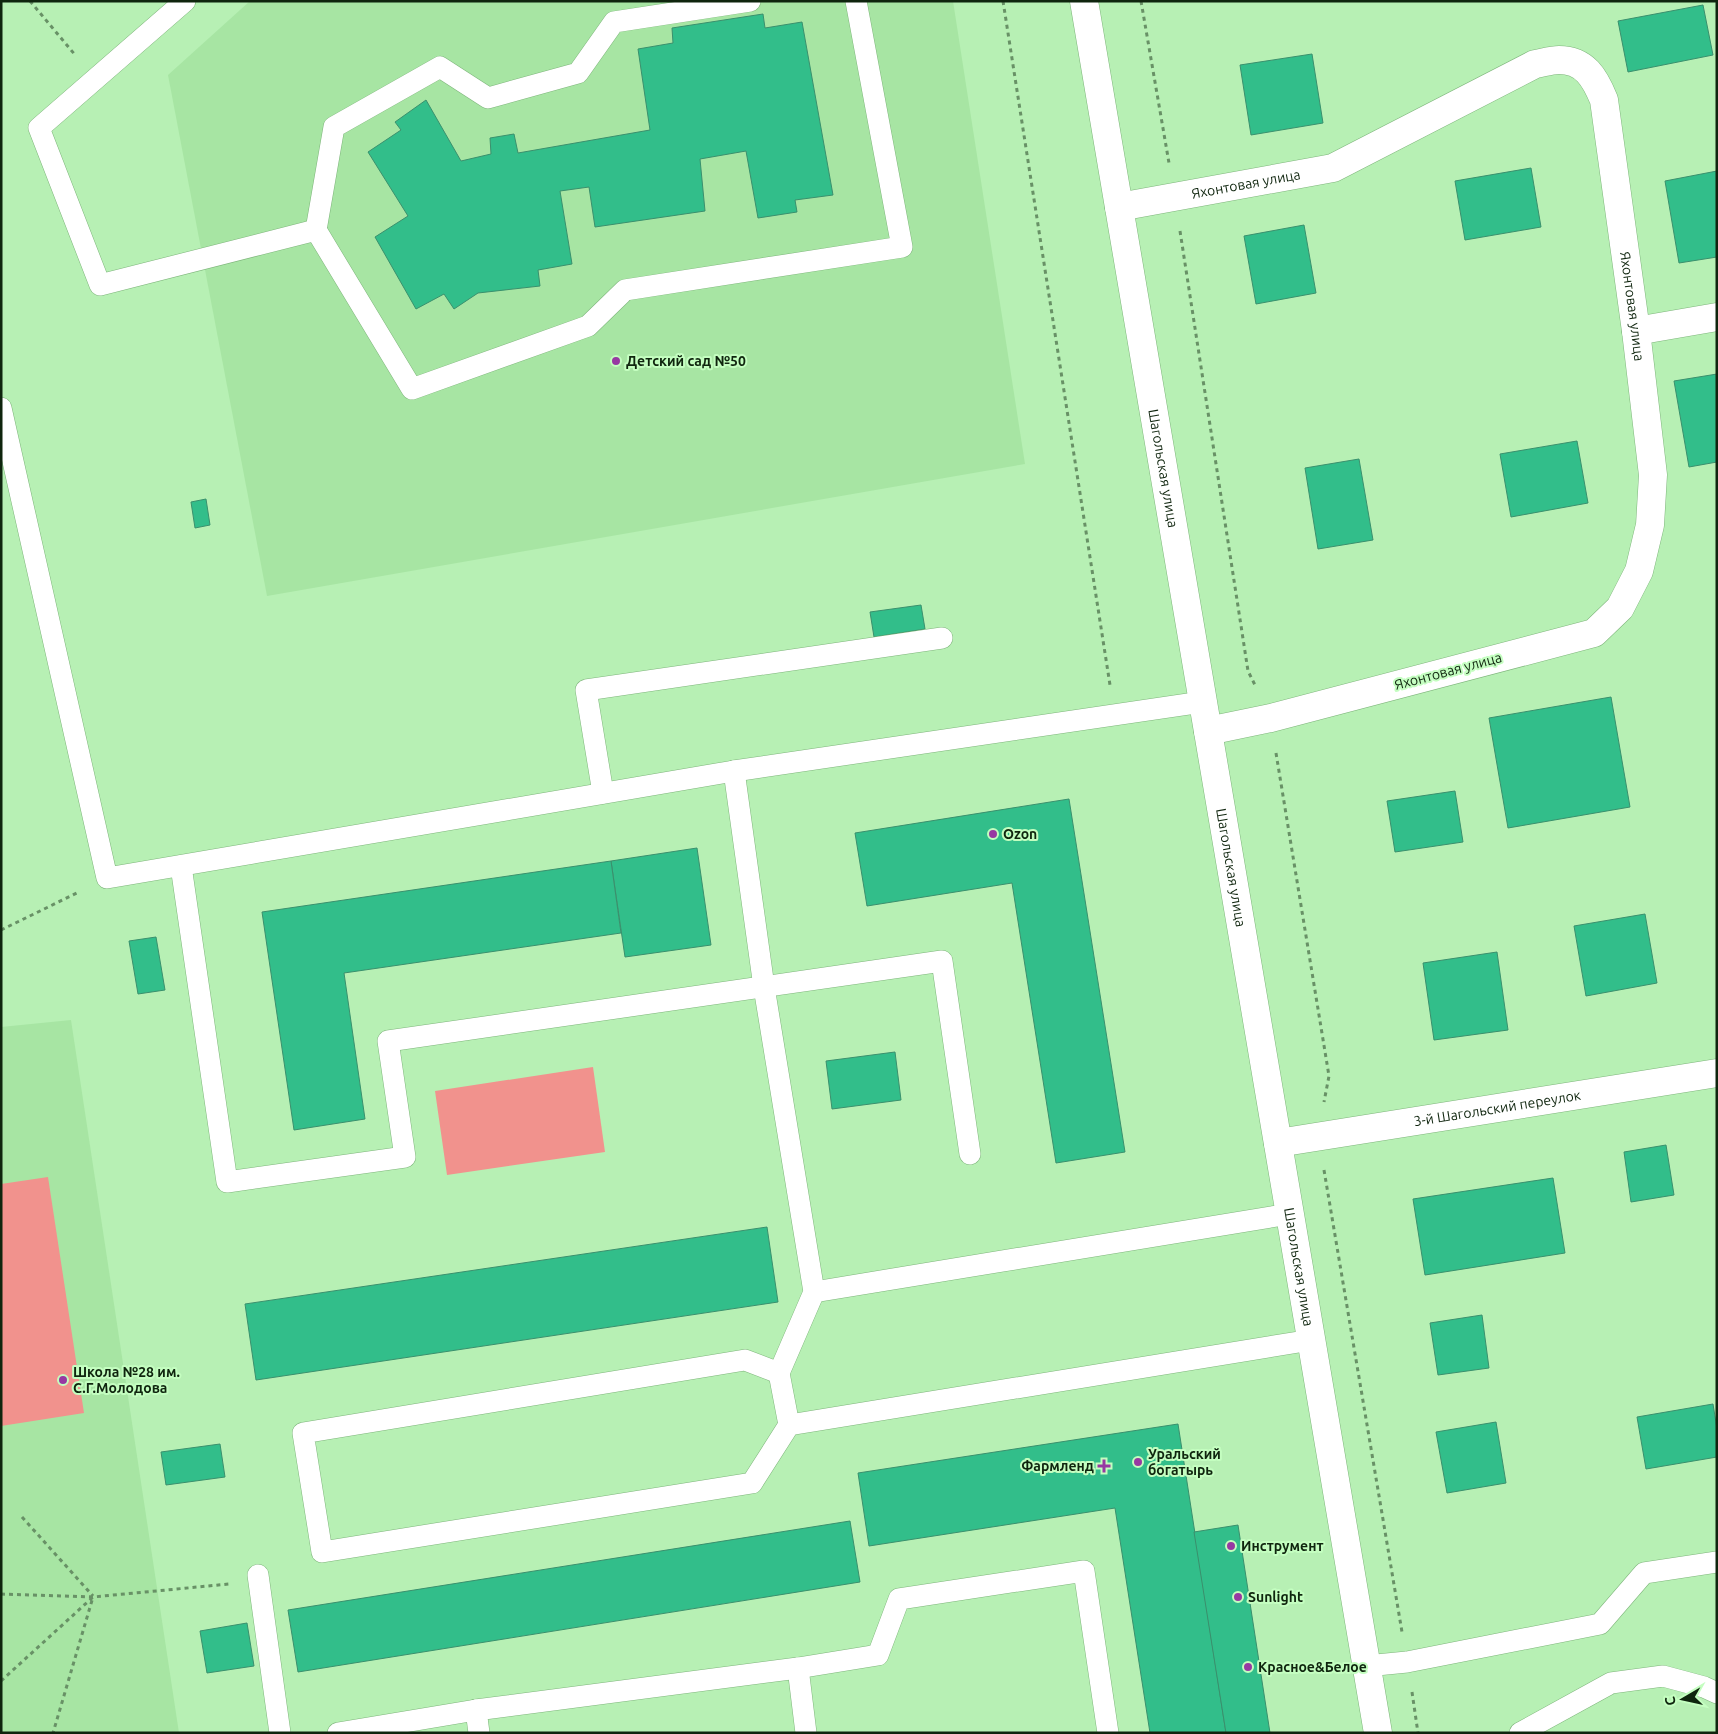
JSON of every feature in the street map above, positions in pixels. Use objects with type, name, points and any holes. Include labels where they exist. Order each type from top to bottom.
[{"type":"street","name":"Шагольская улица","points":[[1084,1],[1378,1733]]},
{"type":"street","name":"Яхонтовая улица","points":[[1120,207],[1333,168],[1535,64],[1559,60],[1580,64],[1596,80],[1604,100],[1636,331],[1653,474],[1650,524],[1639,571],[1620,608],[1594,633],[1271,718],[1208,731]]},
{"type":"street","points":[[1636,331],[1717,317]]},
{"type":"street","name":"3-й Шагольский переулок","points":[[1278,1143],[1717,1073]]},
{"type":"lane","points":[[185,1],[39,128],[100,285],[316,230]]},
{"type":"lane","points":[[750,1],[614,22],[578,72],[488,98],[440,67],[334,127],[316,230],[412,389],[588,326],[625,290],[902,247],[856,1]]},
{"type":"lane","points":[[1,408],[107,878],[734,771],[1202,702]]},
{"type":"lane","points":[[604,793],[586,690],[942,638]]},
{"type":"lane","points":[[734,771],[764,986],[814,1292],[779,1373],[789,1425],[752,1482],[322,1552],[303,1433],[745,1360],[779,1373]]},
{"type":"lane","points":[[181,866],[227,1182],[405,1157],[388,1041],[942,961],[970,1154]]},
{"type":"lane","points":[[814,1292],[1290,1214]]},
{"type":"lane","points":[[789,1425],[1311,1340]]},
{"type":"lane","points":[[1366,1666],[1407,1662],[1600,1624],[1644,1573],[1717,1562]]},
{"type":"lane","points":[[338,1733],[476,1710],[798,1668],[878,1655],[899,1599],[1084,1571],[1108,1733]]},
{"type":"lane","points":[[258,1575],[280,1733]]},
{"type":"lane","points":[[798,1668],[806,1733]]},
{"type":"lane","points":[[1520,1733],[1611,1683],[1663,1676],[1704,1687],[1717,1693]]},
{"type":"lane","points":[[476,1710],[479,1733]]},
{"type":"path","points":[[30,1],[95,79]]},
{"type":"path","points":[[1003,1],[1115,715]]},
{"type":"path","points":[[1141,1],[1174,197],[1248,671],[1271,718],[1329,1076],[1318,1137],[1418,1733]]},
{"type":"path","points":[[1,930],[107,878]]},
{"type":"path","points":[[22,1517],[93,1597]]},
{"type":"path","points":[[1,1594],[93,1597],[234,1583],[258,1575]]},
{"type":"path","points":[[1,1681],[93,1597]]},
{"type":"path","points":[[53,1733],[93,1597]]},
{"type":"shaded area","name":"Детский сад №50","points":[[250,1],[953,1],[1025,464],[267,596],[168,75]]},
{"type":"shaded area","name":"Школа №28 им. С.Г.Молодова","points":[[71,1020],[179,1733],[1,1733],[1,1027]]},
{"type":"shaded area","points":[[593,1067],[605,1152],[447,1175],[435,1091]]},
{"type":"shaded area","points":[[48,1177],[84,1413],[1,1426],[1,1184]]},
{"type":"building","points":[[1703,5],[1713,55],[1628,72],[1618,21]]},
{"type":"building","points":[[763,14],[765,28],[802,22],[833,195],[795,200],[797,212],[758,218],[746,151],[700,159],[705,211],[595,227],[589,187],[560,191],[572,264],[538,270],[540,286],[478,293],[454,309],[444,294],[416,309],[375,237],[408,216],[368,152],[401,130],[395,122],[426,100],[461,161],[491,154],[490,138],[514,134],[518,153],[650,130],[638,49],[673,43],[672,28]]},
{"type":"building","points":[[1312,54],[1323,123],[1251,135],[1240,65]]},
{"type":"building","points":[[1531,168],[1541,227],[1465,240],[1455,181]]},
{"type":"building","points":[[1717,171],[1717,257],[1679,263],[1665,181]]},
{"type":"building","points":[[1304,225],[1316,293],[1256,304],[1244,236]]},
{"type":"building","points":[[1717,374],[1717,462],[1689,467],[1674,381]]},
{"type":"building","points":[[1577,441],[1588,503],[1511,517],[1500,454]]},
{"type":"building","points":[[1359,459],[1373,540],[1318,549],[1305,468]]},
{"type":"building","points":[[206,499],[210,525],[195,528],[191,502]]},
{"type":"building","points":[[921,605],[925,629],[874,637],[870,612]]},
{"type":"building","points":[[1611,697],[1630,807],[1508,828],[1489,718]]},
{"type":"building","points":[[1455,791],[1463,842],[1395,852],[1387,801]]},
{"type":"building","points":[[1069,799],[1125,1152],[1056,1163],[1012,883],[867,906],[855,833]]},
{"type":"building","points":[[697,848],[711,945],[625,957],[611,861]]},
{"type":"building","points":[[611,861],[621,933],[344,973],[365,1119],[294,1130],[262,912]]},
{"type":"building","points":[[1645,914],[1657,983],[1586,996],[1574,926]]},
{"type":"building","points":[[156,937],[165,990],[138,994],[129,941]]},
{"type":"building","points":[[1497,952],[1508,1030],[1434,1040],[1423,963]]},
{"type":"building","points":[[895,1052],[901,1100],[832,1109],[826,1061]]},
{"type":"building","points":[[1666,1145],[1674,1195],[1631,1202],[1624,1152]]},
{"type":"building","points":[[1553,1178],[1565,1253],[1425,1275],[1413,1199]]},
{"type":"building","points":[[767,1227],[778,1302],[256,1380],[245,1304]]},
{"type":"building","points":[[1482,1315],[1489,1368],[1438,1375],[1430,1323]]},
{"type":"building","points":[[1713,1404],[1717,1429],[1717,1457],[1646,1469],[1637,1417]]},
{"type":"building","points":[[1496,1422],[1506,1483],[1447,1493],[1436,1432]]},
{"type":"building","points":[[1178,1424],[1226,1733],[1150,1733],[1115,1508],[869,1546],[858,1473]]},
{"type":"building","points":[[220,1444],[225,1477],[166,1485],[161,1452]]},
{"type":"building","points":[[850,1521],[860,1582],[298,1672],[288,1610]]},
{"type":"building","points":[[1238,1525],[1270,1733],[1226,1733],[1194,1532]]},
{"type":"building","points":[[247,1623],[254,1666],[207,1673],[200,1631]]},
{"type":"place","name":"Детский сад №50","points":[[616,361]]},
{"type":"place","name":"Ozon","points":[[993,834]]},
{"type":"place","name":"Школа №28 им. С.Г.Молодова","points":[[63,1380]]},
{"type":"place","name":"Уральский богатырь","points":[[1138,1462]]},
{"type":"place","name":"Фармленд","points":[[1104,1466]]},
{"type":"place","name":"Инструмент","points":[[1231,1546]]},
{"type":"place","name":"Sunlight","points":[[1238,1597]]},
{"type":"place","name":"Красное&Белое","points":[[1248,1667]]}]
